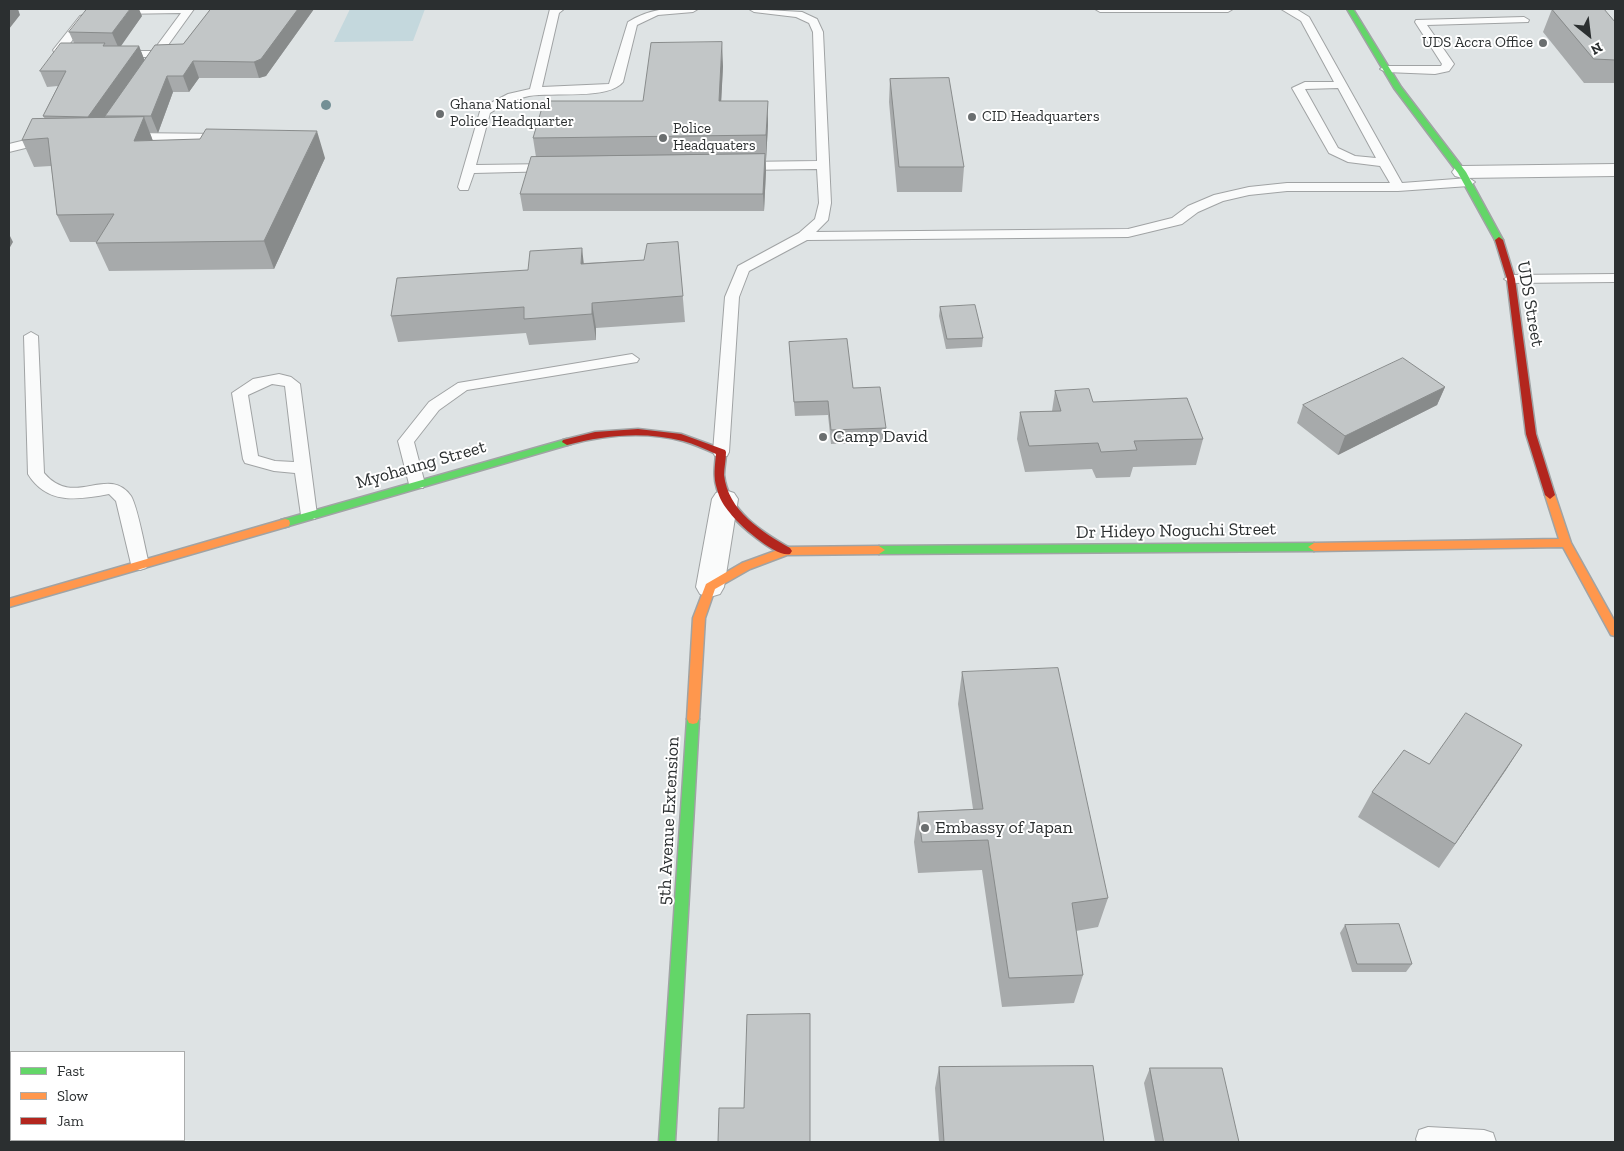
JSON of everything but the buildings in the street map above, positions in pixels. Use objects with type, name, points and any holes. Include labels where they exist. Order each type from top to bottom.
[{"type":"street","name":"UDS Street","points":[[1350,9],[1398,88],[1465,177],[1497,234],[1511,279],[1531,434],[1566,543],[1615,632]]},
{"type":"street","points":[[1465,177],[1615,170]]},
{"type":"street","name":"Myohaung Street","points":[[9,603],[586,436],[640,432],[682,437],[721,452]]},
{"type":"street","points":[[721,452],[719,478],[725,498],[740,519],[760,537],[786,551]]},
{"type":"street","points":[[710,587],[725,498]]},
{"type":"street","name":"Dr Hideyo Noguchi Street","points":[[786,551],[1147,549],[1566,543]]},
{"type":"street","points":[[710,587],[746,566],[786,551]]},
{"type":"street","name":"5th Avenue Extension","points":[[668,1142],[699,618],[710,587]]},
{"type":"lane","points":[[105,11],[189,9]]},
{"type":"lane","points":[[144,71],[189,9]]},
{"type":"lane","points":[[535,91],[554,12],[559,9]]},
{"type":"lane","points":[[663,9],[693,9]]},
{"type":"lane","points":[[464,187],[485,111],[495,103],[512,96],[535,91],[604,89],[613,86],[617,82],[632,24],[651,13],[667,9]]},
{"type":"lane","points":[[721,452],[732,297],[743,268],[804,236],[821,220],[825,203],[818,32],[813,20],[798,14],[754,9]]},
{"type":"lane","points":[[1100,9],[1228,9]]},
{"type":"lane","points":[[1286,9],[1296,12],[1305,18],[1398,187]]},
{"type":"lane","points":[[88,54],[60,53],[59,50],[85,16],[93,13]]},
{"type":"lane","points":[[1386,69],[1435,71],[1445,69],[1448,64],[1420,22],[1524,20]]},
{"type":"lane","points":[[107,54],[155,54]]},
{"type":"lane","points":[[1342,85],[1305,85],[1298,88],[1299,94],[1333,150],[1352,159],[1384,163]]},
{"type":"lane","points":[[120,137],[237,138]]},
{"type":"lane","points":[[12,144],[60,138]]},
{"type":"lane","points":[[735,166],[823,165]]},
{"type":"lane","points":[[470,169],[568,168]]},
{"type":"lane","points":[[804,236],[1128,233],[1156,228],[1177,220],[1193,209],[1219,198],[1249,191],[1287,187],[1398,187],[1465,177]]},
{"type":"lane","points":[[1511,279],[1615,278]]},
{"type":"lane","points":[[31,336],[36,474],[44,486],[62,494],[112,488],[124,499],[140,564]]},
{"type":"lane","points":[[417,484],[406,441],[434,406],[463,386],[632,359]]},
{"type":"lane","points":[[303,468],[274,466],[252,459],[240,393],[253,384],[274,378],[292,384],[303,468],[309,515]]},
{"type":"lane","points":[[1428,1139],[1484,1142]]},
{"type":"shaded area","points":[[350,9],[425,9],[413,41],[334,42]]},
{"type":"traffic: fast","points":[[1350,9],[1398,88],[1462,172],[1499,240]]},
{"type":"traffic: fast","points":[[285,523],[567,442]]},
{"type":"traffic: fast","points":[[879,550],[1314,547]]},
{"type":"traffic: fast","points":[[667,1142],[693,719]]},
{"type":"traffic: slow","points":[[1550,495],[1566,543],[1615,632]]},
{"type":"traffic: slow","points":[[9,603],[285,523]]},
{"type":"traffic: slow","points":[[1314,547],[1566,543]]},
{"type":"traffic: slow","points":[[693,719],[699,618],[710,587],[746,566],[786,551],[879,550]]},
{"type":"traffic: jam","points":[[1499,240],[1511,279],[1531,434],[1550,495]]},
{"type":"traffic: jam","points":[[567,442],[609,433],[638,432],[667,434],[686,438],[721,452],[719,475],[727,501],[753,530],[786,551]]},
{"type":"place","name":"UDS Accra Office","points":[[1543,43]]},
{"type":"place","name":"Ghana National Police Headquarter","points":[[440,114]]},
{"type":"place","name":"CID Headquarters","points":[[972,117]]},
{"type":"place","name":"Police Headquaters","points":[[663,138]]},
{"type":"place","name":"Camp David","points":[[823,437]]},
{"type":"place","name":"Embassy of Japan","points":[[925,828]]}]
